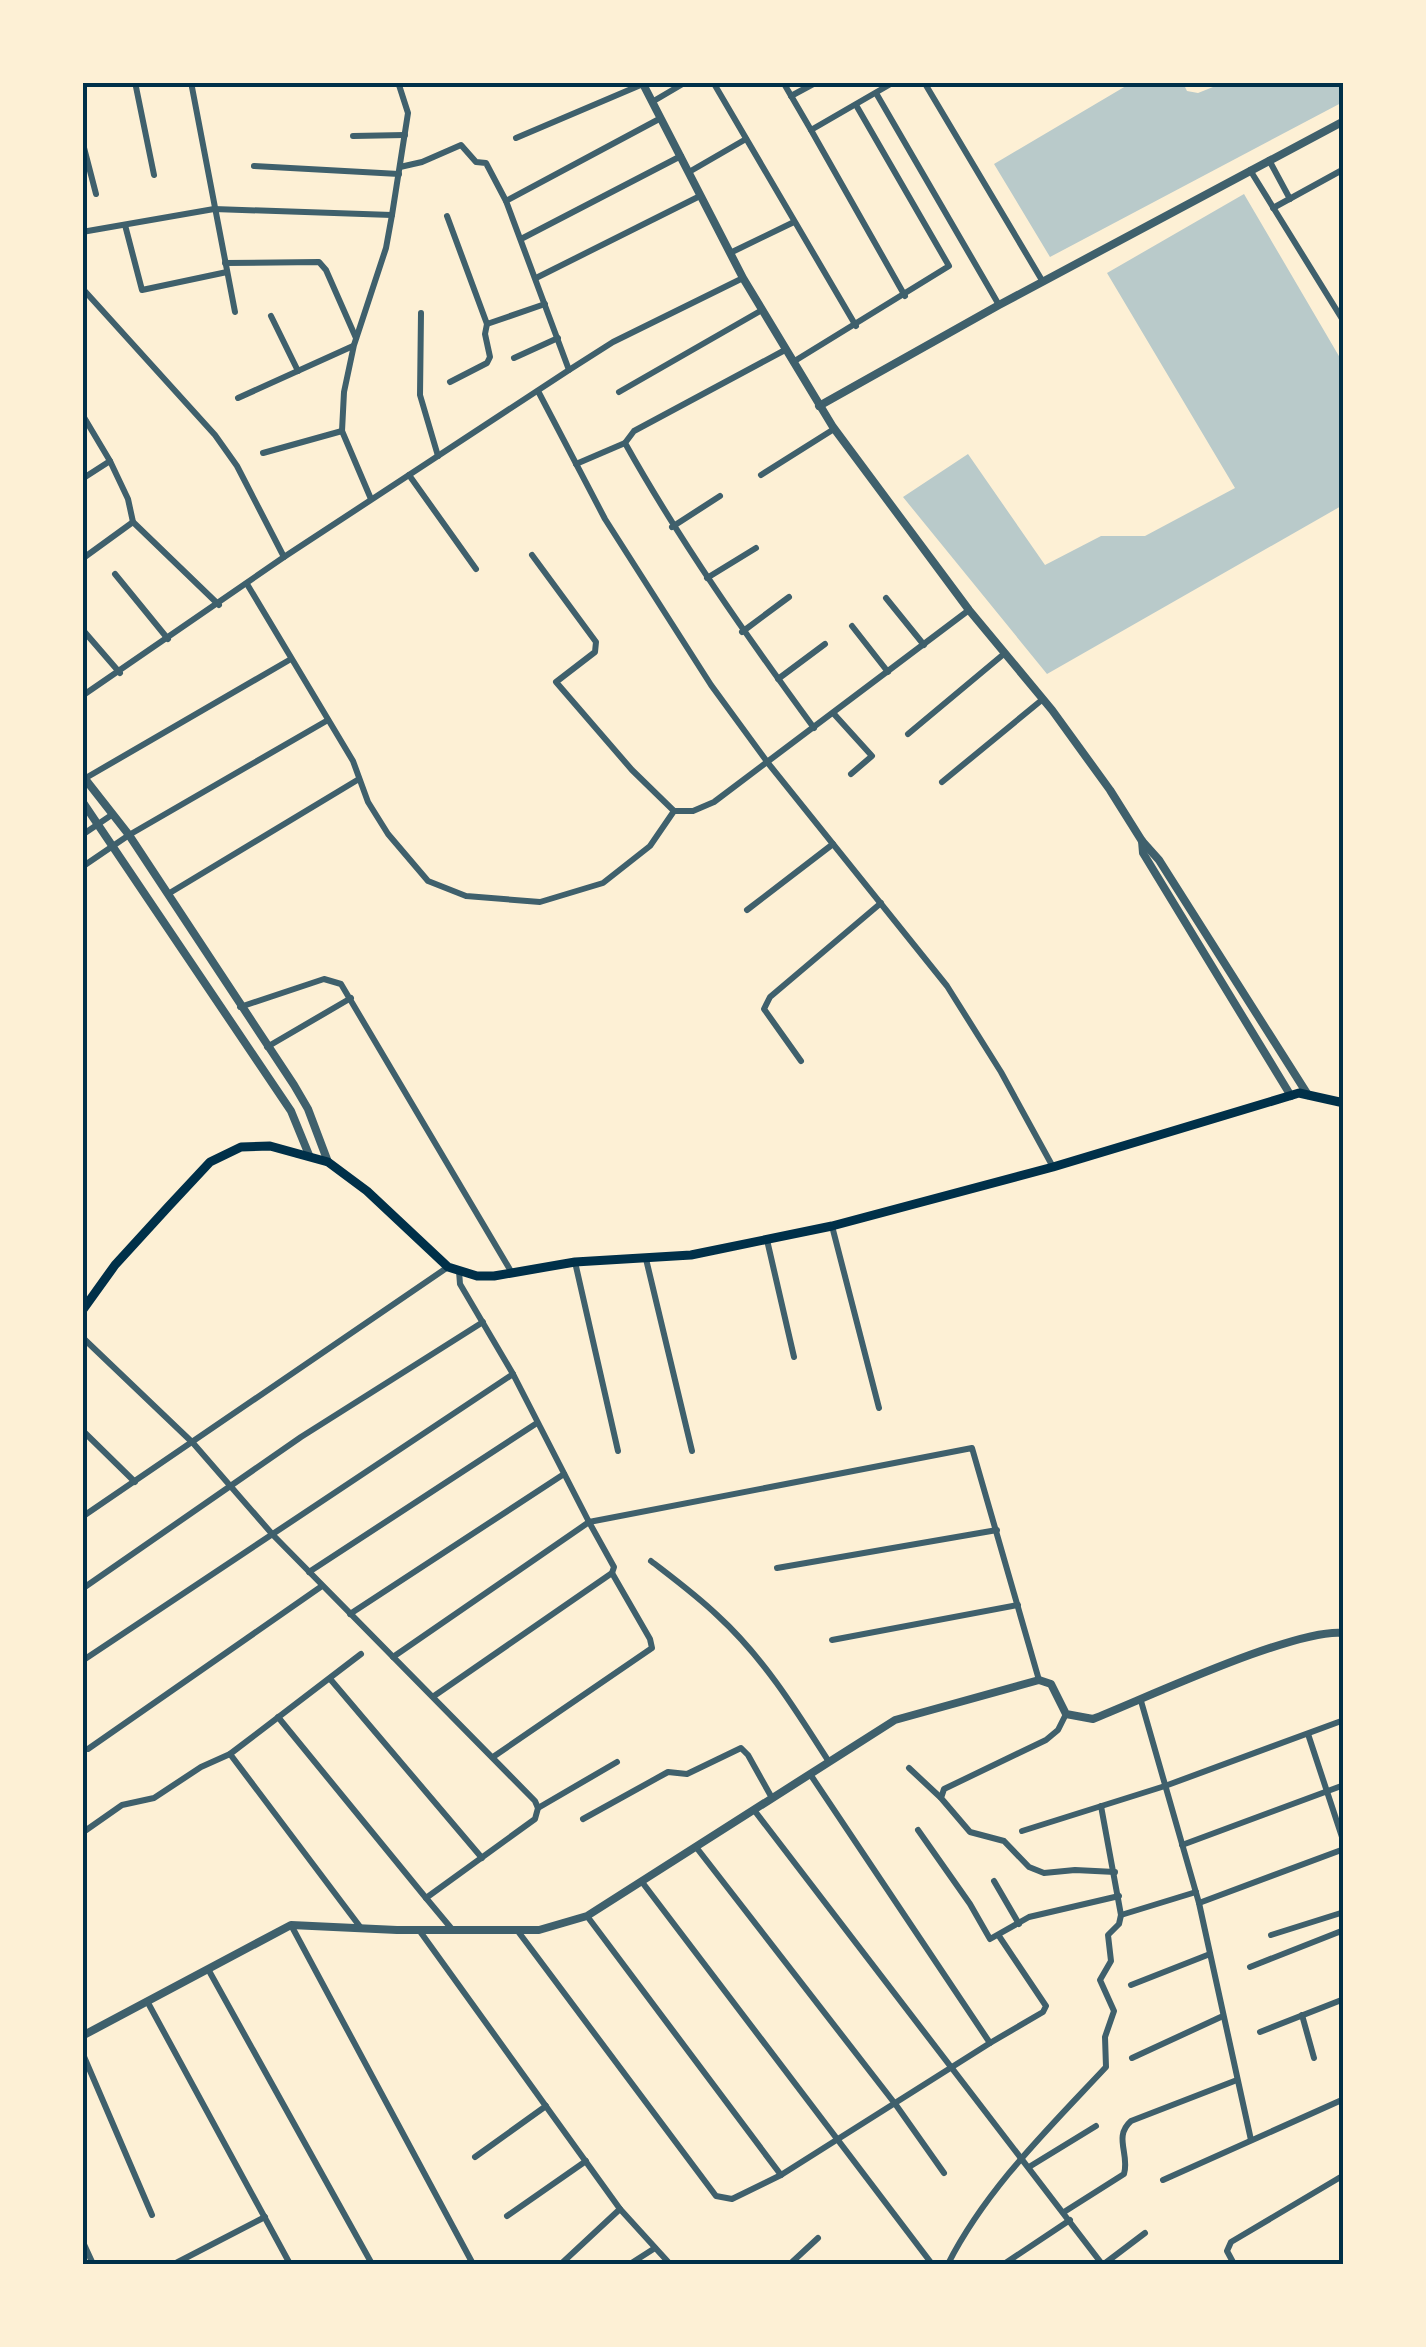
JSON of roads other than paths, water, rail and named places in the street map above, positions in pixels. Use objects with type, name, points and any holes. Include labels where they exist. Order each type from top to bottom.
[{"type":"main road","points":[[82,1312],[115,1264],[210,1162],[240,1147],[270,1146],[328,1162],[448,1266],[459,1272],[494,1276],[575,1262],[691,1255],[767,1240],[1053,1167],[1291,1096],[1344,1102]]},
{"type":"street","points":[[136,82],[154,175]]},
{"type":"street","points":[[192,82],[235,312]]},
{"type":"street","points":[[371,500],[342,431],[344,392],[392,216],[408,113],[398,82]]},
{"type":"street","points":[[652,102],[686,82]]},
{"type":"street","points":[[713,82],[856,326]]},
{"type":"street","points":[[783,82],[905,296]]},
{"type":"street","points":[[791,96],[817,82]]},
{"type":"street","points":[[811,130],[894,82]]},
{"type":"street","points":[[924,82],[1043,282]]},
{"type":"street","points":[[1196,82],[1206,82]]},
{"type":"street","points":[[516,138],[642,83],[743,278],[834,429],[969,610],[1043,699],[1142,841],[1160,860],[1308,1096]]},
{"type":"street","points":[[876,93],[1000,305]]},
{"type":"street","points":[[792,363],[949,266],[856,105]]},
{"type":"street","points":[[506,201],[661,118]]},
{"type":"street","points":[[820,406],[1344,121]]},
{"type":"street","points":[[352,136],[405,135]]},
{"type":"street","points":[[689,172],[746,139]]},
{"type":"street","points":[[82,140],[96,194]]},
{"type":"street","points":[[254,166],[400,170],[466,146],[476,162],[486,163],[506,201],[569,370]]},
{"type":"street","points":[[521,239],[681,156]]},
{"type":"street","points":[[1268,159],[1290,199]]},
{"type":"street","points":[[1273,208],[1344,169]]},
{"type":"street","points":[[1250,170],[1344,322]]},
{"type":"street","points":[[536,278],[700,196]]},
{"type":"street","points":[[82,232],[214,209],[392,216]]},
{"type":"street","points":[[447,216],[487,324],[490,357],[487,363],[450,382]]},
{"type":"street","points":[[730,253],[794,222]]},
{"type":"street","points":[[125,225],[142,290],[226,267],[319,262],[326,270],[355,342]]},
{"type":"street","points":[[82,696],[284,557],[613,342],[743,278]]},
{"type":"street","points":[[82,288],[215,435],[237,466],[284,557]]},
{"type":"street","points":[[487,324],[546,304]]},
{"type":"street","points":[[619,392],[762,310]]},
{"type":"street","points":[[421,313],[420,396],[438,456]]},
{"type":"street","points":[[271,316],[298,371]]},
{"type":"street","points":[[514,358],[558,338]]},
{"type":"street","points":[[238,398],[355,342]]},
{"type":"street","points":[[576,464],[624,443],[634,431],[785,350]]},
{"type":"street","points":[[538,391],[626,552],[711,685],[947,986],[1001,1072],[1053,1167]]},
{"type":"street","points":[[82,414],[128,499],[132,522],[219,605]]},
{"type":"street","points":[[761,475],[834,429]]},
{"type":"street","points":[[263,453],[342,431]]},
{"type":"street","points":[[624,443],[672,527],[742,632],[814,728]]},
{"type":"street","points":[[82,479],[110,461]]},
{"type":"street","points":[[409,475],[476,569]]},
{"type":"street","points":[[672,527],[720,496]]},
{"type":"street","points":[[82,560],[132,522]]},
{"type":"street","points":[[707,578],[756,548]]},
{"type":"street","points":[[532,554],[597,647],[556,682],[632,770],[674,811],[694,811],[714,802],[969,610]]},
{"type":"street","points":[[115,574],[168,639]]},
{"type":"street","points":[[247,584],[328,720],[368,802],[388,834],[428,881],[466,896],[540,902],[604,882],[650,846],[674,811]]},
{"type":"street","points":[[742,632],[789,597]]},
{"type":"street","points":[[886,598],[924,644]]},
{"type":"street","points":[[852,626],[888,672]]},
{"type":"street","points":[[82,629],[120,673]]},
{"type":"street","points":[[778,678],[825,644]]},
{"type":"street","points":[[908,734],[1006,652]]},
{"type":"street","points":[[291,658],[84,777],[129,836],[308,1109],[328,1162]]},
{"type":"street","points":[[942,782],[1043,699]]},
{"type":"street","points":[[834,714],[872,756],[852,774]]},
{"type":"street","points":[[82,868],[129,836],[328,720]]},
{"type":"street","points":[[167,895],[359,778]]},
{"type":"street","points":[[82,801],[291,1111],[309,1155]]},
{"type":"street","points":[[82,836],[114,814]]},
{"type":"street","points":[[1142,841],[1143,853],[1291,1096]]},
{"type":"street","points":[[748,910],[833,844]]},
{"type":"street","points":[[801,1062],[764,1009],[770,997],[881,903]]},
{"type":"street","points":[[240,1007],[324,979],[340,984],[352,998],[512,1273]]},
{"type":"street","points":[[268,1047],[352,998]]},
{"type":"street","points":[[832,1226],[879,1408]]},
{"type":"street","points":[[767,1240],[794,1357]]},
{"type":"street","points":[[646,1259],[692,1452]]},
{"type":"street","points":[[575,1262],[618,1452]]},
{"type":"street","points":[[82,1518],[448,1266]]},
{"type":"street","points":[[434,1696],[612,1573],[614,1567],[514,1374],[460,1284],[459,1272]]},
{"type":"street","points":[[82,1589],[301,1437],[483,1322]]},
{"type":"street","points":[[82,1337],[193,1444],[308,1572],[434,1696],[538,1808]]},
{"type":"street","points":[[82,1661],[514,1374]]},
{"type":"street","points":[[308,1572],[537,1423]]},
{"type":"street","points":[[82,1430],[135,1482]]},
{"type":"street","points":[[393,1657],[589,1522],[950,1451],[974,1450],[1039,1680]]},
{"type":"street","points":[[350,1614],[564,1474]]},
{"type":"street","points":[[777,1568],[997,1530]]},
{"type":"street","points":[[651,1560],[718,1615],[756,1657],[830,1762]]},
{"type":"street","points":[[492,1757],[652,1648],[612,1573]]},
{"type":"street","points":[[82,1749],[88,1749],[322,1586]]},
{"type":"street","points":[[832,1640],[1018,1605]]},
{"type":"street","points":[[82,2036],[291,1925],[539,1930],[587,1916],[895,1720],[1039,1680],[1050,1684],[1066,1714],[1093,1720],[1270,1649],[1328,1631],[1344,1633]]},
{"type":"street","points":[[82,1833],[122,1805],[154,1798],[201,1767],[230,1754],[361,1654]]},
{"type":"street","points":[[331,1680],[482,1858]]},
{"type":"street","points":[[1141,1700],[1199,1903],[1250,2140]]},
{"type":"street","points":[[941,1798],[944,1790],[1046,1740],[1058,1730],[1066,1714]]},
{"type":"street","points":[[278,1717],[450,1928]]},
{"type":"street","points":[[1022,1831],[1165,1786],[1344,1720]]},
{"type":"street","points":[[1199,1903],[1344,1846],[1308,1734]]},
{"type":"street","points":[[583,1819],[668,1772],[687,1774],[741,1748],[772,1798]]},
{"type":"street","points":[[230,1754],[361,1928]]},
{"type":"street","points":[[426,1898],[535,1819],[538,1808],[617,1762]]},
{"type":"street","points":[[910,1768],[970,1832],[1004,1841],[1029,1867],[1044,1873],[1116,1872]]},
{"type":"street","points":[[810,1774],[990,2043]]},
{"type":"street","points":[[1182,1845],[1344,1785]]},
{"type":"street","points":[[948,2264],[980,2212],[1022,2159],[1106,2067],[1105,2037],[1114,2010],[1100,1980],[1111,1961],[1108,1936],[1119,1924],[1121,1915],[1101,1806]]},
{"type":"street","points":[[754,1810],[1103,2264],[1145,2233]]},
{"type":"street","points":[[918,1830],[992,1940],[1019,1924],[1065,1908],[1119,1896]]},
{"type":"street","points":[[696,1847],[944,2172]]},
{"type":"street","points":[[994,1881],[1019,1924]]},
{"type":"street","points":[[642,1882],[932,2264]]},
{"type":"street","points":[[1121,1915],[1196,1892]]},
{"type":"street","points":[[1271,1935],[1344,1912]]},
{"type":"street","points":[[587,1916],[781,2175]]},
{"type":"street","points":[[291,1925],[473,2264]]},
{"type":"street","points":[[418,1929],[620,2210],[670,2264]]},
{"type":"street","points":[[517,1930],[716,2196],[732,2200],[781,2175],[1043,2012],[1046,2006],[998,1936]]},
{"type":"street","points":[[1250,1966],[1344,1930]]},
{"type":"street","points":[[1131,1984],[1210,1954]]},
{"type":"street","points":[[208,1969],[372,2264]]},
{"type":"street","points":[[1260,2032],[1344,1999]]},
{"type":"street","points":[[147,2001],[290,2264]]},
{"type":"street","points":[[1132,2058],[1223,2016]]},
{"type":"street","points":[[1302,2016],[1314,2058]]},
{"type":"street","points":[[82,2052],[152,2215]]},
{"type":"street","points":[[1064,2212],[1124,2174],[1128,2164],[1121,2138],[1130,2121],[1237,2080]]},
{"type":"street","points":[[1162,2180],[1344,2098]]},
{"type":"street","points":[[475,2157],[546,2106]]},
{"type":"street","points":[[1028,2168],[1096,2126]]},
{"type":"street","points":[[507,2216],[586,2161]]},
{"type":"street","points":[[1234,2264],[1227,2251],[1231,2242],[1344,2175]]},
{"type":"street","points":[[562,2264],[620,2210]]},
{"type":"street","points":[[174,2264],[264,2217]]},
{"type":"street","points":[[1004,2264],[1070,2220]]},
{"type":"street","points":[[790,2264],[818,2238]]},
{"type":"street","points":[[82,2240],[94,2264]]},
{"type":"street","points":[[630,2264],[655,2248]]}]
